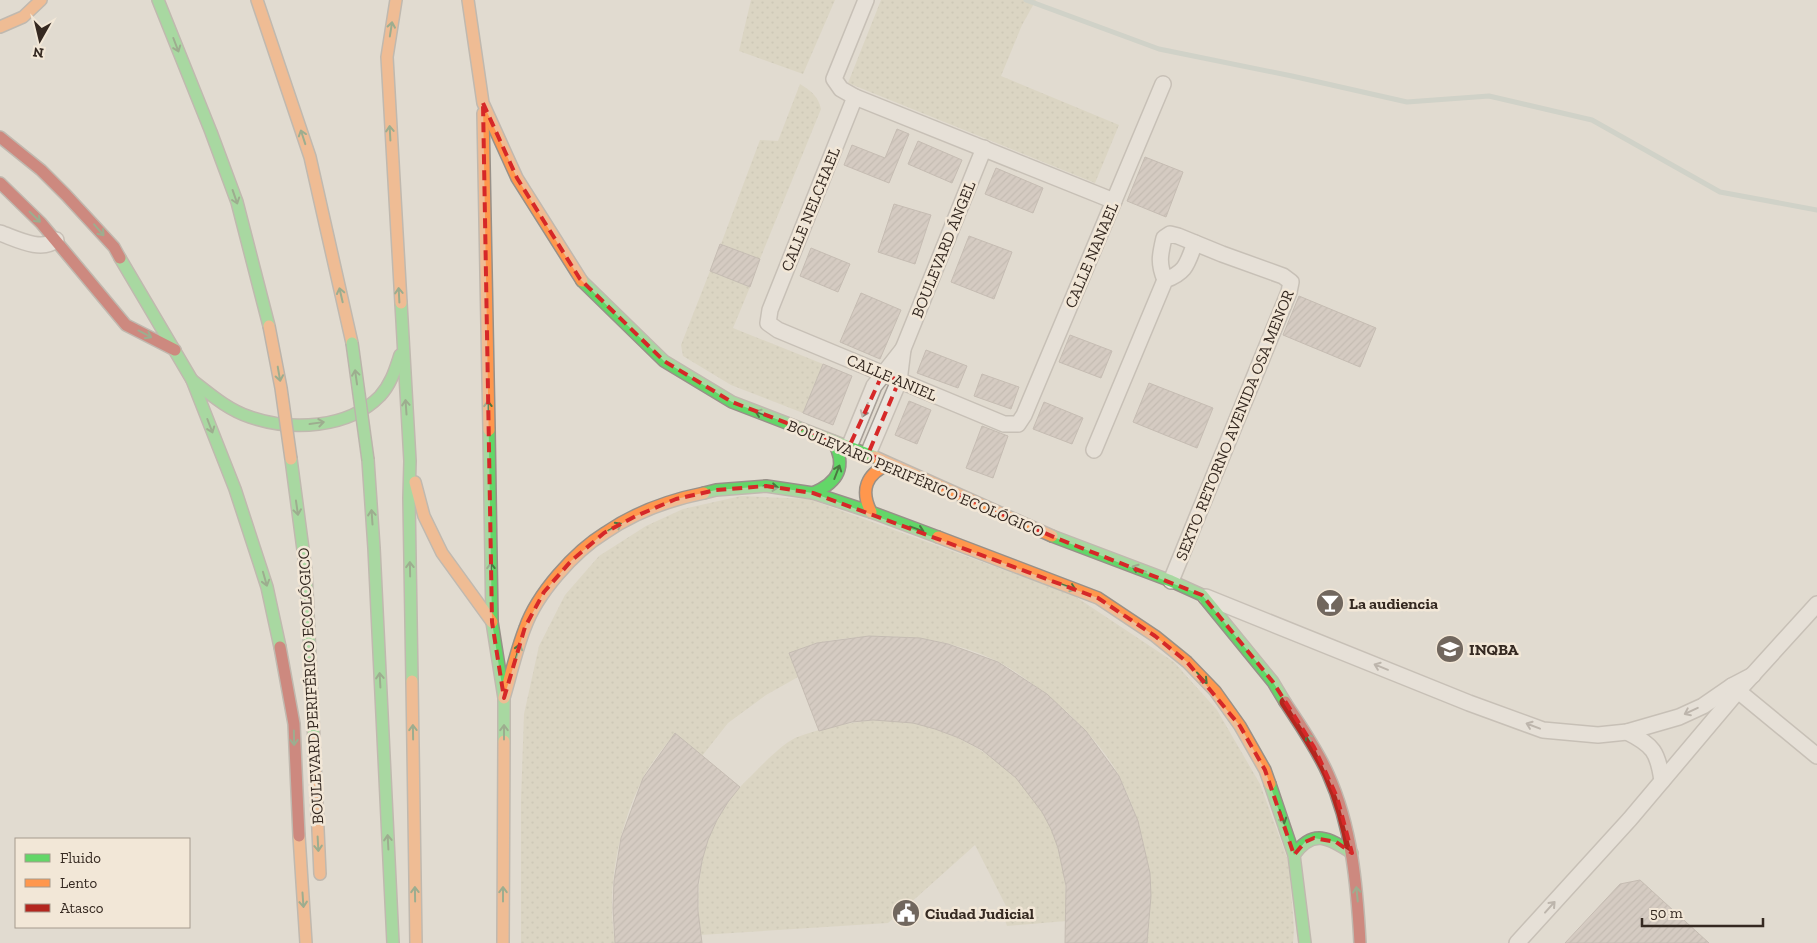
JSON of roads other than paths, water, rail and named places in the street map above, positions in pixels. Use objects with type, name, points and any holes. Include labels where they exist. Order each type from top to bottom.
[{"type":"main road","points":[[0,27],[23,17],[41,0]]},
{"type":"main road","name":"BOULEVARD PERIFÉRICO ECOLÓGICO","points":[[158,0],[212,132],[237,202],[269,326],[281,388],[306,572],[320,884]]},
{"type":"main road","points":[[257,0],[310,157],[352,343],[368,460],[393,943]]},
{"type":"main road","points":[[396,0],[387,57],[410,462],[416,943]]},
{"type":"main road","name":"BOULEVARD PERIFÉRICO ECOLÓGICO","points":[[468,0],[483,103],[517,178],[580,279],[664,361],[732,402],[868,454],[1056,538],[1171,581],[1202,595],[1273,682],[1314,747],[1328,774],[1352,853],[1358,898],[1360,943]]},
{"type":"main road","points":[[483,103],[492,622],[504,698],[503,943]]},
{"type":"main road","points":[[0,136],[41,170],[114,247],[192,380],[238,497],[258,556],[275,619],[294,724],[296,799],[306,943]]},
{"type":"main road","points":[[2,189],[41,223],[126,325],[175,350]]},
{"type":"main road","points":[[192,380],[220,400],[250,417],[281,424],[319,424],[353,414],[370,406],[394,376],[398,368],[402,344]]},
{"type":"main road","points":[[813,493],[829,486],[839,472],[840,456],[833,441]]},
{"type":"main road","points":[[410,462],[424,516],[442,554],[492,622]]},
{"type":"main road","points":[[871,512],[865,498],[867,483],[876,470],[890,464]]},
{"type":"main road","points":[[504,698],[525,627],[544,592],[571,560],[604,533],[636,516],[676,499],[716,490],[766,486],[813,493],[871,512],[1098,598],[1154,636],[1187,662],[1214,691],[1240,726],[1265,770],[1294,855],[1305,943]]},
{"type":"main road","points":[[1294,855],[1305,842],[1314,838],[1336,842],[1352,853]]},
{"type":"street","points":[[866,0],[834,79],[841,89],[1114,201]]},
{"type":"street","name":"CALLE NANAEL","points":[[1018,424],[1024,415],[1164,84]]},
{"type":"street","name":"CALLE NELCHAEL","points":[[768,323],[770,310],[855,96]]},
{"type":"street","name":"BOULEVARD ÁNGEL","points":[[868,454],[899,381],[903,349],[984,148]]},
{"type":"street","points":[[0,233],[37,245],[46,246],[56,240]]},
{"type":"street","name":"SEXTO RETORNO AVENIDA OSA MENOR","points":[[1165,280],[1160,270],[1159,259],[1164,238],[1170,234],[1283,276],[1291,282],[1289,292],[1171,581]]},
{"type":"street","points":[[1094,450],[1165,280],[1178,275],[1185,267],[1195,243]]},
{"type":"street","name":"CALLE ANIEL","points":[[768,323],[778,330],[1004,424],[1018,424]]},
{"type":"street","name":"BOULEVARD ÁNGEL","points":[[849,447],[874,386],[903,349]]},
{"type":"street","points":[[1202,595],[1543,730],[1598,735],[1627,732],[1679,717],[1735,689],[1753,675],[1817,604]]},
{"type":"street","points":[[1735,689],[1817,756]]},
{"type":"street","points":[[1517,943],[1630,819],[1735,689]]},
{"type":"street","points":[[1627,732],[1645,741],[1654,751],[1660,764],[1662,781]]},
{"type":"waterway","points":[[1026,0],[1159,49],[1407,102],[1489,96],[1592,120],[1720,192],[1817,210]]},
{"type":"place","name":"La audiencia","points":[[1330,603]]},
{"type":"place","name":"INQBA","points":[[1450,649]]},
{"type":"place","name":"Ciudad Judicial","points":[[906,913]]}]
